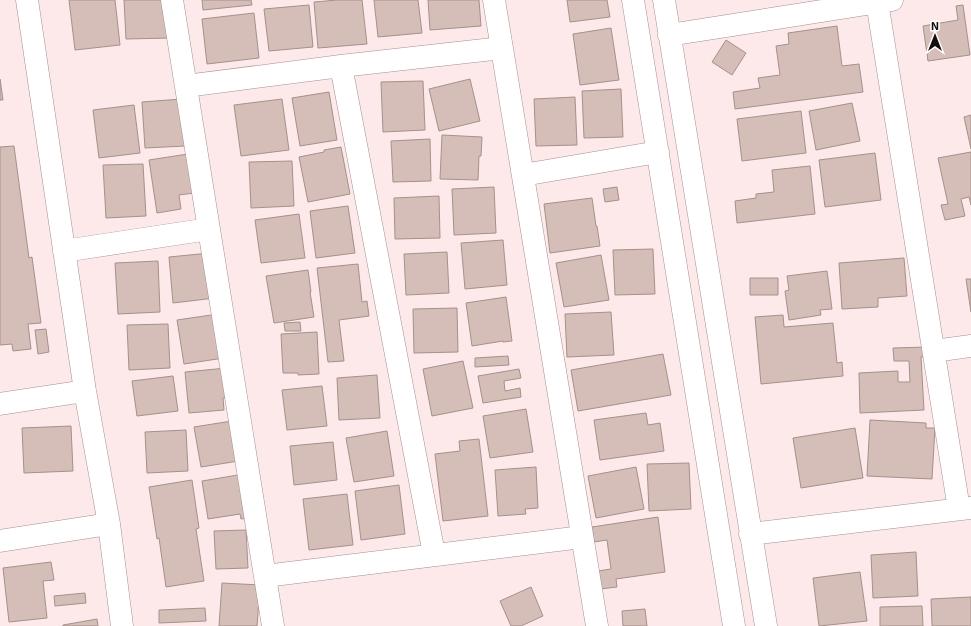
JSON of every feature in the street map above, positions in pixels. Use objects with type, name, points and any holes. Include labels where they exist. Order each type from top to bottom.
[{"type":"street","points":[[27,0],[85,391],[109,524],[122,626]]},
{"type":"street","points":[[172,0],[273,626]]},
{"type":"street","points":[[494,0],[597,626]]},
{"type":"street","points":[[633,0],[734,626]]},
{"type":"street","points":[[664,0],[766,626]]},
{"type":"street","points":[[670,35],[884,1],[934,351],[965,508],[750,534]]},
{"type":"street","points":[[186,86],[341,66],[502,48]]},
{"type":"street","points":[[341,66],[434,554]]},
{"type":"street","points":[[523,175],[658,152]]},
{"type":"street","points":[[64,251],[209,229]]},
{"type":"street","points":[[934,351],[971,346]]},
{"type":"street","points":[[0,404],[85,391]]},
{"type":"street","points":[[0,541],[109,524]]},
{"type":"street","points":[[265,576],[582,536]]},
{"type":"building","points":[[69,0],[115,0],[120,45],[75,50]]},
{"type":"building","points":[[124,0],[169,0],[171,38],[126,39]]},
{"type":"building","points":[[202,0],[251,0],[252,5],[203,10]]},
{"type":"building","points":[[362,0],[367,44],[318,48],[314,2]]},
{"type":"building","points":[[374,0],[418,0],[422,33],[378,37]]},
{"type":"building","points":[[428,0],[479,0],[481,26],[430,30]]},
{"type":"building","points":[[567,0],[607,0],[610,17],[570,22]]},
{"type":"building","points":[[309,5],[313,47],[269,51],[264,9]]},
{"type":"building","points":[[963,5],[970,55],[928,61],[923,26],[958,20],[956,6]]},
{"type":"building","points":[[254,13],[259,58],[207,64],[202,19]]},
{"type":"building","points":[[837,26],[842,66],[859,64],[863,92],[735,109],[733,92],[760,88],[758,78],[780,75],[776,46],[789,44],[788,33]]},
{"type":"building","points":[[611,28],[619,80],[580,85],[573,34]]},
{"type":"building","points":[[726,40],[746,53],[732,75],[712,62]]},
{"type":"building","points":[[0,79],[3,100],[0,100]]},
{"type":"building","points":[[470,79],[480,121],[439,131],[429,89]]},
{"type":"building","points":[[423,81],[425,130],[383,132],[381,82]]},
{"type":"building","points":[[621,89],[623,137],[584,138],[582,91]]},
{"type":"building","points":[[329,92],[337,140],[300,146],[292,98]]},
{"type":"building","points":[[575,97],[577,145],[536,146],[534,99]]},
{"type":"building","points":[[182,99],[185,146],[145,148],[142,102]]},
{"type":"building","points":[[282,99],[289,150],[241,156],[234,105]]},
{"type":"building","points":[[852,103],[860,141],[816,150],[809,111]]},
{"type":"building","points":[[134,105],[140,153],[99,158],[93,110]]},
{"type":"building","points":[[801,111],[806,153],[742,161],[737,119]]},
{"type":"building","points":[[971,115],[971,149],[964,117]]},
{"type":"building","points":[[442,135],[482,137],[481,156],[479,156],[478,180],[440,179]]},
{"type":"building","points":[[430,139],[431,181],[393,182],[391,141]]},
{"type":"building","points":[[14,146],[29,258],[32,257],[41,323],[28,324],[31,349],[13,351],[12,344],[0,345],[0,147]]},
{"type":"building","points":[[341,147],[350,194],[308,202],[299,157]]},
{"type":"building","points":[[971,152],[971,205],[969,197],[961,199],[965,216],[945,220],[941,205],[948,204],[938,158]]},
{"type":"building","points":[[875,153],[881,200],[825,207],[819,160]]},
{"type":"building","points":[[188,154],[194,193],[179,195],[181,209],[157,213],[149,160]]},
{"type":"building","points":[[292,161],[294,206],[251,208],[249,162]]},
{"type":"building","points":[[143,164],[146,216],[106,218],[103,165]]},
{"type":"building","points":[[810,166],[815,214],[737,223],[735,201],[756,198],[756,194],[774,192],[772,170]]},
{"type":"building","points":[[494,187],[496,233],[454,235],[452,189]]},
{"type":"building","points":[[617,187],[619,200],[605,202],[603,189]]},
{"type":"building","points":[[439,196],[440,238],[395,239],[394,198]]},
{"type":"building","points":[[592,198],[600,246],[550,253],[544,204]]},
{"type":"building","points":[[348,206],[355,253],[316,258],[310,211]]},
{"type":"building","points":[[299,214],[305,258],[261,263],[255,220]]},
{"type":"building","points":[[503,240],[507,285],[465,289],[461,243]]},
{"type":"building","points":[[653,249],[655,294],[615,295],[613,250]]},
{"type":"building","points":[[447,252],[449,293],[406,295],[404,254]]},
{"type":"building","points":[[210,253],[215,298],[173,303],[169,257]]},
{"type":"building","points":[[601,255],[609,300],[564,307],[556,263]]},
{"type":"building","points":[[904,258],[907,296],[878,298],[878,307],[842,309],[839,263]]},
{"type":"building","points":[[158,261],[160,312],[118,314],[115,263]]},
{"type":"building","points":[[358,264],[362,302],[367,301],[369,316],[339,320],[344,361],[328,362],[317,268]]},
{"type":"building","points":[[308,270],[314,317],[274,323],[266,276]]},
{"type":"building","points":[[827,271],[832,309],[820,310],[821,315],[789,320],[785,291],[789,290],[787,276]]},
{"type":"building","points":[[750,278],[778,278],[778,295],[750,295]]},
{"type":"building","points":[[966,279],[971,279],[971,312]]},
{"type":"building","points":[[506,297],[512,341],[472,346],[466,303]]},
{"type":"building","points":[[457,308],[458,352],[414,353],[413,309]]},
{"type":"building","points":[[611,312],[614,355],[567,357],[565,314]]},
{"type":"building","points":[[218,314],[224,358],[184,364],[177,320]]},
{"type":"building","points":[[783,315],[784,327],[833,323],[837,363],[842,362],[843,376],[761,384],[755,317]]},
{"type":"building","points":[[300,322],[301,331],[285,331],[284,323]]},
{"type":"building","points":[[168,324],[170,368],[129,370],[127,325]]},
{"type":"building","points":[[46,329],[49,352],[38,354],[35,330]]},
{"type":"building","points":[[317,332],[319,374],[298,375],[298,373],[283,373],[281,334]]},
{"type":"building","points":[[928,347],[928,357],[921,357],[924,410],[860,413],[859,373],[898,371],[898,382],[910,382],[909,361],[894,361],[893,348]]},
{"type":"building","points":[[663,354],[671,395],[578,411],[571,370]]},
{"type":"building","points":[[508,356],[509,365],[475,367],[475,358]]},
{"type":"building","points":[[463,361],[473,408],[432,416],[423,369]]},
{"type":"building","points":[[227,368],[230,397],[223,398],[224,410],[189,413],[185,372]]},
{"type":"building","points":[[519,369],[521,378],[504,381],[505,391],[520,388],[521,397],[483,403],[478,376]]},
{"type":"building","points":[[377,375],[380,418],[339,420],[337,378]]},
{"type":"building","points":[[173,376],[178,411],[137,416],[132,381]]},
{"type":"building","points":[[322,386],[327,426],[287,430],[282,390]]},
{"type":"building","points":[[526,409],[533,452],[490,458],[483,416]]},
{"type":"building","points":[[646,413],[648,425],[660,423],[664,451],[600,460],[594,420]]},
{"type":"building","points":[[238,420],[245,460],[201,467],[194,427]]},
{"type":"building","points":[[870,420],[926,423],[926,428],[935,428],[932,479],[867,476]]},
{"type":"building","points":[[71,426],[73,471],[24,473],[22,428]]},
{"type":"building","points":[[855,428],[863,478],[801,488],[793,438]]},
{"type":"building","points":[[186,430],[188,471],[147,473],[145,432]]},
{"type":"building","points":[[387,431],[394,476],[354,482],[346,438]]},
{"type":"building","points":[[479,439],[488,516],[443,521],[435,454],[460,451],[459,441]]},
{"type":"building","points":[[333,442],[337,480],[294,485],[290,446]]},
{"type":"building","points":[[689,463],[691,509],[649,511],[647,464]]},
{"type":"building","points":[[536,467],[538,508],[525,509],[526,514],[498,516],[495,470]]},
{"type":"building","points":[[636,467],[644,509],[596,518],[588,476]]},
{"type":"building","points":[[244,474],[253,517],[241,519],[240,514],[208,519],[202,481]]},
{"type":"building","points":[[192,480],[199,528],[196,529],[204,581],[166,587],[159,538],[157,539],[149,487]]},
{"type":"building","points":[[399,485],[405,534],[361,540],[355,491]]},
{"type":"building","points":[[347,494],[353,545],[309,550],[303,499]]},
{"type":"building","points":[[658,517],[665,572],[616,579],[617,587],[600,589],[598,571],[611,569],[607,540],[594,542],[592,527]]},
{"type":"building","points":[[246,530],[248,568],[216,569],[214,531]]},
{"type":"building","points":[[916,552],[918,596],[873,598],[871,555]]},
{"type":"building","points":[[51,562],[54,580],[43,581],[47,618],[9,622],[3,568]]},
{"type":"building","points":[[860,572],[867,621],[819,626],[813,578]]},
{"type":"building","points":[[222,583],[260,585],[257,626],[219,626]]},
{"type":"building","points":[[531,587],[543,616],[521,626],[511,626],[500,601]]},
{"type":"building","points":[[85,593],[86,603],[55,606],[54,596]]},
{"type":"building","points":[[971,597],[971,626],[932,626],[931,599]]},
{"type":"building","points":[[922,606],[923,626],[880,626],[880,607]]},
{"type":"building","points":[[205,608],[206,621],[159,623],[159,610]]},
{"type":"building","points":[[645,609],[647,626],[623,626],[622,611]]},
{"type":"building","points":[[97,619],[98,626],[63,626],[63,625]]}]
